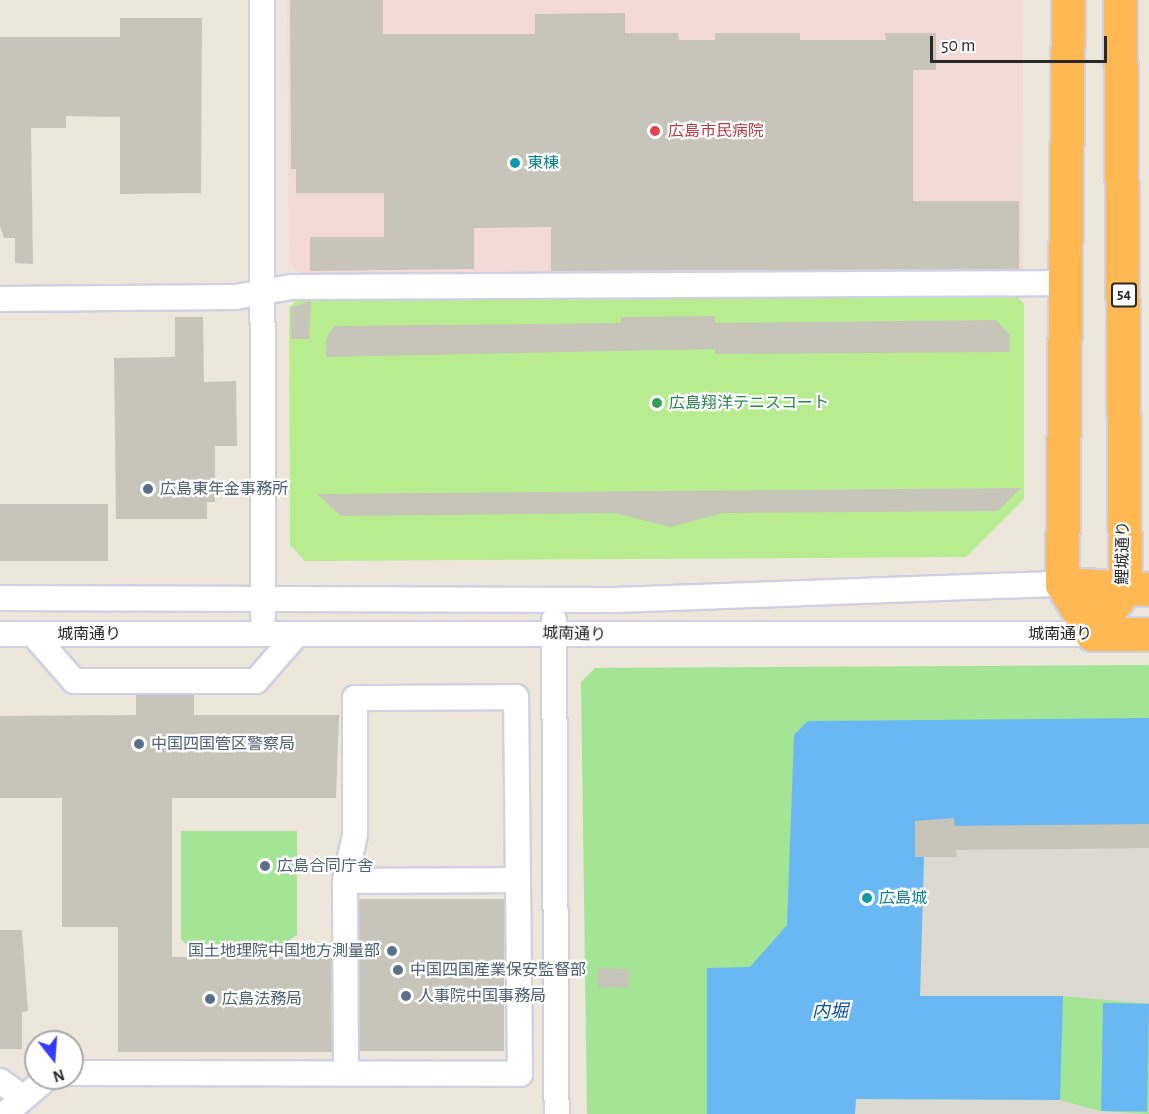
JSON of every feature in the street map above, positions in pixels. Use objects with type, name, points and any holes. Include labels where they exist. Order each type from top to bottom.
[{"type":"highway","points":[[1068,0],[1068,284],[1062,584],[1092,634]]},
{"type":"highway","name":"鯉城通り","points":[[1092,634],[1137,589],[1120,0]]},
{"type":"highway","points":[[1062,584],[1137,589]]},
{"type":"highway","name":"城南通り","points":[[1092,634],[1149,634]]},
{"type":"street","points":[[262,0],[263,634]]},
{"type":"street","points":[[0,299],[262,292],[303,287],[1068,284]]},
{"type":"street","name":"城南通り","points":[[0,598],[553,600],[1062,584]]},
{"type":"street","points":[[553,600],[557,1114]]},
{"type":"street","name":"城南通り","points":[[0,634],[1092,634]]},
{"type":"street","points":[[33,634],[74,681],[256,681],[297,634]]},
{"type":"street","points":[[84,1073],[520,1074],[516,880],[516,697],[355,698],[355,835],[345,881],[346,1073]]},
{"type":"street","points":[[345,881],[516,880]]},
{"type":"street","points":[[0,1081],[22,1097]]},
{"type":"street","points":[[5,1114],[31,1090]]},
{"type":"shaded area","name":"広島市民病院","points":[[287,0],[1023,0],[1022,272],[303,276],[289,263]]},
{"type":"shaded area","points":[[952,820],[1149,826],[1149,1004],[1063,996],[920,996],[924,856]]},
{"type":"shaded area","points":[[855,1099],[1060,1100],[1100,1111],[1149,1114],[855,1114]]},
{"type":"green space","name":"広島翔洋テニスコート","points":[[1013,292],[1024,304],[1024,499],[966,557],[305,561],[290,545],[289,308],[300,296]]},
{"type":"green space","name":"広島城","points":[[1149,665],[1149,1114],[587,1114],[581,682],[595,668]]},
{"type":"green space","points":[[181,831],[297,831],[297,935],[283,944],[186,944],[181,939]]},
{"type":"water","name":"内堀","points":[[1149,718],[1149,826],[952,828],[924,855],[920,996],[1063,996],[1060,1100],[856,1099],[855,1114],[707,1114],[707,968],[750,967],[787,925],[794,735],[808,721]]},
{"type":"water","points":[[1103,1003],[1149,1004],[1147,1112],[1101,1111]]},
{"type":"building","name":"広島市民病院","points":[[290,0],[383,0],[383,34],[535,34],[535,14],[625,13],[625,33],[678,33],[679,40],[715,40],[715,33],[800,33],[800,40],[886,40],[885,33],[936,33],[936,70],[913,70],[913,201],[1019,201],[1019,269],[551,271],[551,227],[474,228],[474,269],[310,271],[310,237],[384,237],[384,193],[296,193],[296,169],[291,169]]},
{"type":"building","points":[[120,18],[202,18],[201,193],[120,194],[120,117],[66,116],[66,128],[31,128],[33,264],[15,263],[15,238],[4,238],[0,226],[0,37],[120,37]]},
{"type":"building","points":[[311,301],[309,339],[291,339],[291,307]]},
{"type":"building","points":[[715,316],[715,323],[996,320],[1010,335],[1010,352],[715,354],[715,349],[326,357],[326,339],[334,326],[621,323],[621,317]]},
{"type":"building","points":[[175,317],[203,317],[204,382],[236,381],[237,446],[215,446],[215,502],[207,502],[207,519],[116,519],[114,358],[175,357]]},
{"type":"building","points":[[1021,488],[998,511],[723,513],[670,527],[615,513],[341,516],[317,494]]},
{"type":"building","points":[[0,504],[108,504],[108,561],[0,561]]},
{"type":"building","points":[[136,695],[194,695],[194,715],[339,715],[336,798],[172,798],[172,957],[331,957],[332,1052],[118,1052],[118,927],[62,927],[62,798],[0,798],[0,716],[136,715]]},
{"type":"building","points":[[954,818],[955,826],[1149,824],[1149,848],[956,850],[957,857],[915,857],[915,821]]},
{"type":"building","points":[[359,899],[504,899],[504,1051],[359,1051]]},
{"type":"building","points":[[0,930],[22,930],[28,1011],[22,1012],[22,1049],[0,1049]]},
{"type":"building","points":[[598,968],[629,969],[628,988],[597,987]]},
{"type":"place","name":"広島市民病院","points":[[655,131]]},
{"type":"place","name":"東棟","points":[[515,163]]},
{"type":"place","name":"広島翔洋テニスコート","points":[[657,403]]},
{"type":"place","name":"広島東年金事務所","points":[[148,489]]},
{"type":"place","name":"中国四国管区警察局","points":[[139,744]]},
{"type":"place","name":"広島合同庁舎","points":[[265,866]]},
{"type":"place","name":"広島城","points":[[867,898]]},
{"type":"place","name":"国土地理院中国地方測量部","points":[[392,951]]},
{"type":"place","name":"中国四国産業保安監督部","points":[[398,970]]},
{"type":"place","name":"人事院中国事務局","points":[[406,996]]},
{"type":"place","name":"広島法務局","points":[[210,999]]}]
